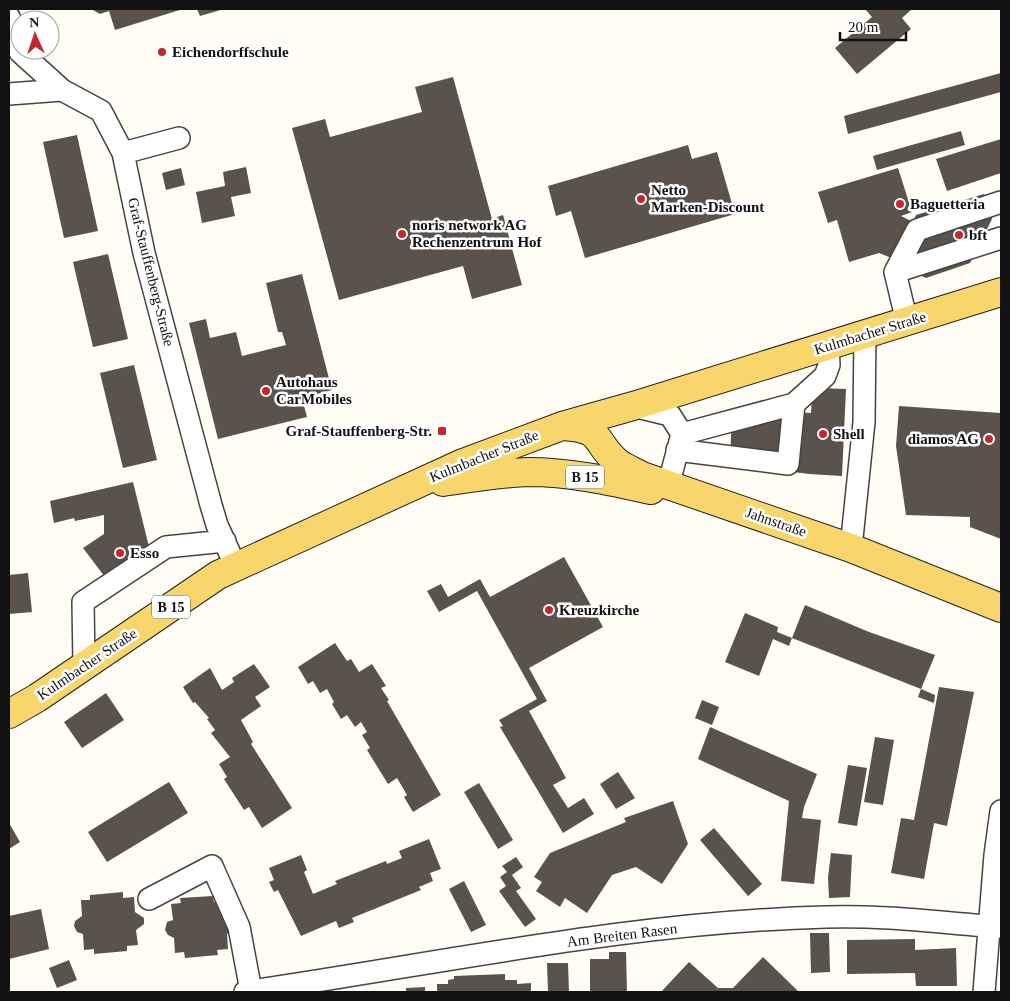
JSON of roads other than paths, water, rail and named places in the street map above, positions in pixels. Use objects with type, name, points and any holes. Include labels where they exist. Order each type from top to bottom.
[{"type":"main road","name":"Kulmbacher Straße","points":[[9,714],[37,698],[218,575],[463,463],[562,426],[1001,292]]},
{"type":"main road","name":"Jahnstraße","points":[[562,426],[584,427],[596,435],[619,463],[668,486],[851,548],[1001,608]]},
{"type":"main road","name":"B 15","points":[[413,486],[513,473],[574,475],[650,489],[754,515]]},
{"type":"street","name":"Graf-Stauffenberg-Straße","points":[[9,17],[20,52],[62,90],[100,111],[123,153],[144,253],[211,505],[236,566]]},
{"type":"street","points":[[9,94],[62,90]]},
{"type":"street","points":[[123,153],[178,138]]},
{"type":"street","points":[[907,322],[894,272],[917,230],[1001,202]]},
{"type":"street","points":[[894,272],[1001,238]]},
{"type":"street","points":[[851,548],[865,402],[866,334]]},
{"type":"street","points":[[679,442],[794,404],[825,376],[829,365],[828,346]]},
{"type":"street","points":[[679,442],[788,464],[794,404]]},
{"type":"street","points":[[632,406],[670,415],[679,442],[668,486]]},
{"type":"street","points":[[84,666],[83,602],[166,548],[225,542]]},
{"type":"street","points":[[984,992],[995,926],[1001,811]]},
{"type":"street","points":[[149,899],[212,866],[239,926],[248,992]]},
{"type":"street","name":"Am Breiten Rasen","points":[[248,992],[569,941],[735,922],[826,917],[875,917],[995,926]]},
{"type":"place","name":"Eichendorffschule","points":[[162,52]]},
{"type":"place","name":"Netto Marken-Discount","points":[[641,199]]},
{"type":"place","name":"Baguetteria","points":[[900,204]]},
{"type":"place","name":"noris network AG Rechenzentrum Hof","points":[[402,234]]},
{"type":"place","name":"bft","points":[[959,235]]},
{"type":"place","name":"Autohaus CarMobiles","points":[[266,391]]},
{"type":"place","name":"Graf-Stauffenberg-Str.","points":[[442,431]]},
{"type":"place","name":"Shell","points":[[823,434]]},
{"type":"place","name":"diamos AG","points":[[989,439]]},
{"type":"place","name":"Esso","points":[[120,553]]},
{"type":"place","name":"Kreuzkirche","points":[[549,610]]}]
